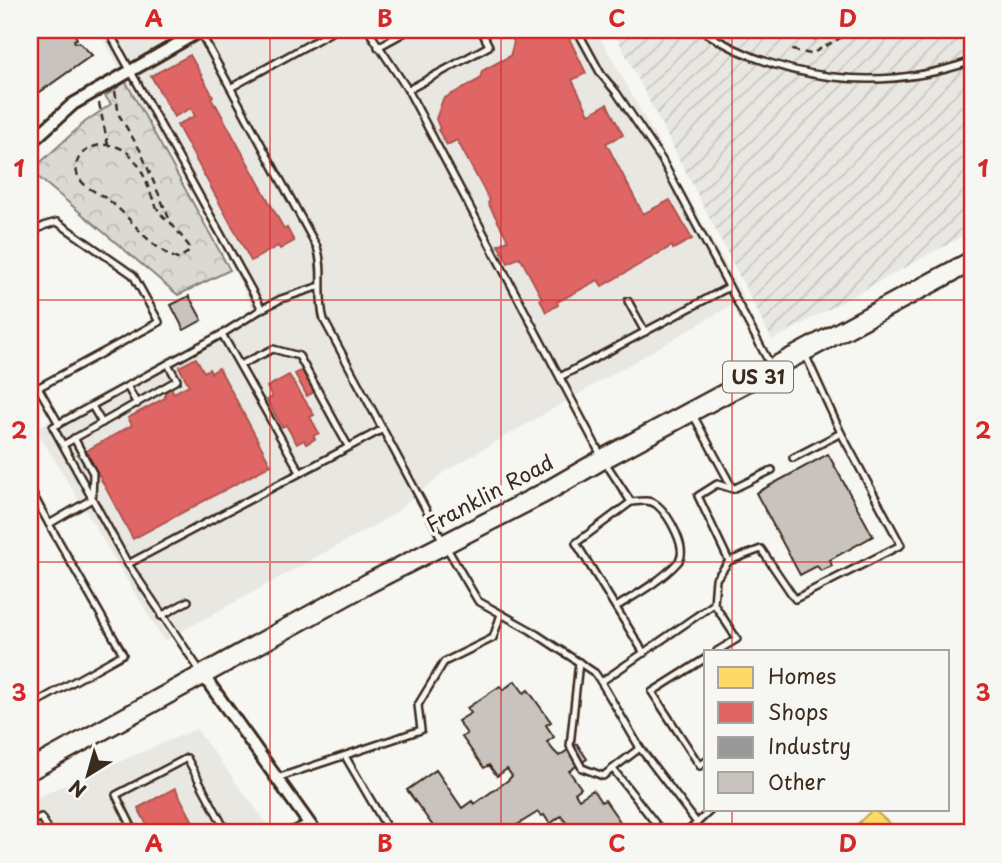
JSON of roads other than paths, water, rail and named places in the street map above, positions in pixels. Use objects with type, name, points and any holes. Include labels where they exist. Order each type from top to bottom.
[{"type":"main road","name":"Franklin Road","points":[[30,770],[369,583],[544,494],[603,459],[972,261]]},
{"type":"street","points":[[30,143],[60,114],[96,90],[200,30]]},
{"type":"street","points":[[203,675],[316,833]]},
{"type":"lane","points":[[108,30],[262,309]]},
{"type":"lane","points":[[200,30],[317,247],[324,320],[444,545],[478,601],[530,630],[595,673],[640,748],[697,823]]},
{"type":"lane","points":[[232,87],[335,30]]},
{"type":"lane","points":[[368,30],[408,90],[603,459],[631,502]]},
{"type":"lane","points":[[378,47],[409,30]]},
{"type":"lane","points":[[408,90],[489,47],[481,30]]},
{"type":"lane","points":[[578,30],[601,74],[662,160],[773,369]]},
{"type":"lane","points":[[701,30],[738,51],[764,61],[824,76],[855,79],[916,76],[936,73],[972,61]]},
{"type":"lane","points":[[30,233],[57,222],[134,275],[159,322],[30,392]]},
{"type":"lane","points":[[203,675],[128,564],[53,427],[222,334],[262,309],[281,299],[320,286]]},
{"type":"lane","points":[[560,377],[729,287]]},
{"type":"lane","points":[[628,301],[645,332]]},
{"type":"lane","points":[[222,334],[300,472]]},
{"type":"lane","points":[[240,365],[273,349],[299,356],[348,446]]},
{"type":"lane","points":[[719,650],[737,639],[714,604],[716,579],[729,561],[761,549],[796,599],[901,545],[841,433],[804,352]]},
{"type":"lane","points":[[63,445],[177,380],[168,363]]},
{"type":"lane","points":[[127,386],[137,404]]},
{"type":"lane","points":[[38,387],[59,424]]},
{"type":"lane","points":[[92,406],[102,424]]},
{"type":"lane","points":[[691,412],[733,489]]},
{"type":"lane","points":[[128,564],[383,429]]},
{"type":"lane","points":[[793,458],[841,433]]},
{"type":"lane","points":[[74,438],[93,473],[92,499]]},
{"type":"lane","points":[[729,561],[698,496],[717,484],[733,489],[772,470]]},
{"type":"lane","points":[[30,488],[123,654],[30,706]]},
{"type":"lane","points":[[49,524],[92,499]]},
{"type":"lane","points":[[616,607],[653,584],[680,561],[683,550],[672,524],[656,504],[645,500],[631,502],[576,542],[644,653]]},
{"type":"lane","points":[[30,506],[37,502]]},
{"type":"lane","points":[[161,616],[188,601]]},
{"type":"lane","points":[[601,682],[714,604]]},
{"type":"lane","points":[[277,778],[421,730],[418,705],[444,662],[493,638],[501,614]]},
{"type":"lane","points":[[704,659],[652,692],[700,766],[704,763]]},
{"type":"lane","points":[[579,662],[570,746],[582,768],[603,776],[640,748]]},
{"type":"lane","points":[[345,755],[390,833]]},
{"type":"lane","points":[[135,833],[116,795],[187,758],[227,833]]},
{"type":"lane","points":[[613,769],[663,833]]},
{"type":"lane","points":[[686,833],[711,810]]},
{"type":"lane","points":[[30,823],[41,817],[50,833]]},
{"type":"lane","points":[[288,833],[309,822]]}]
